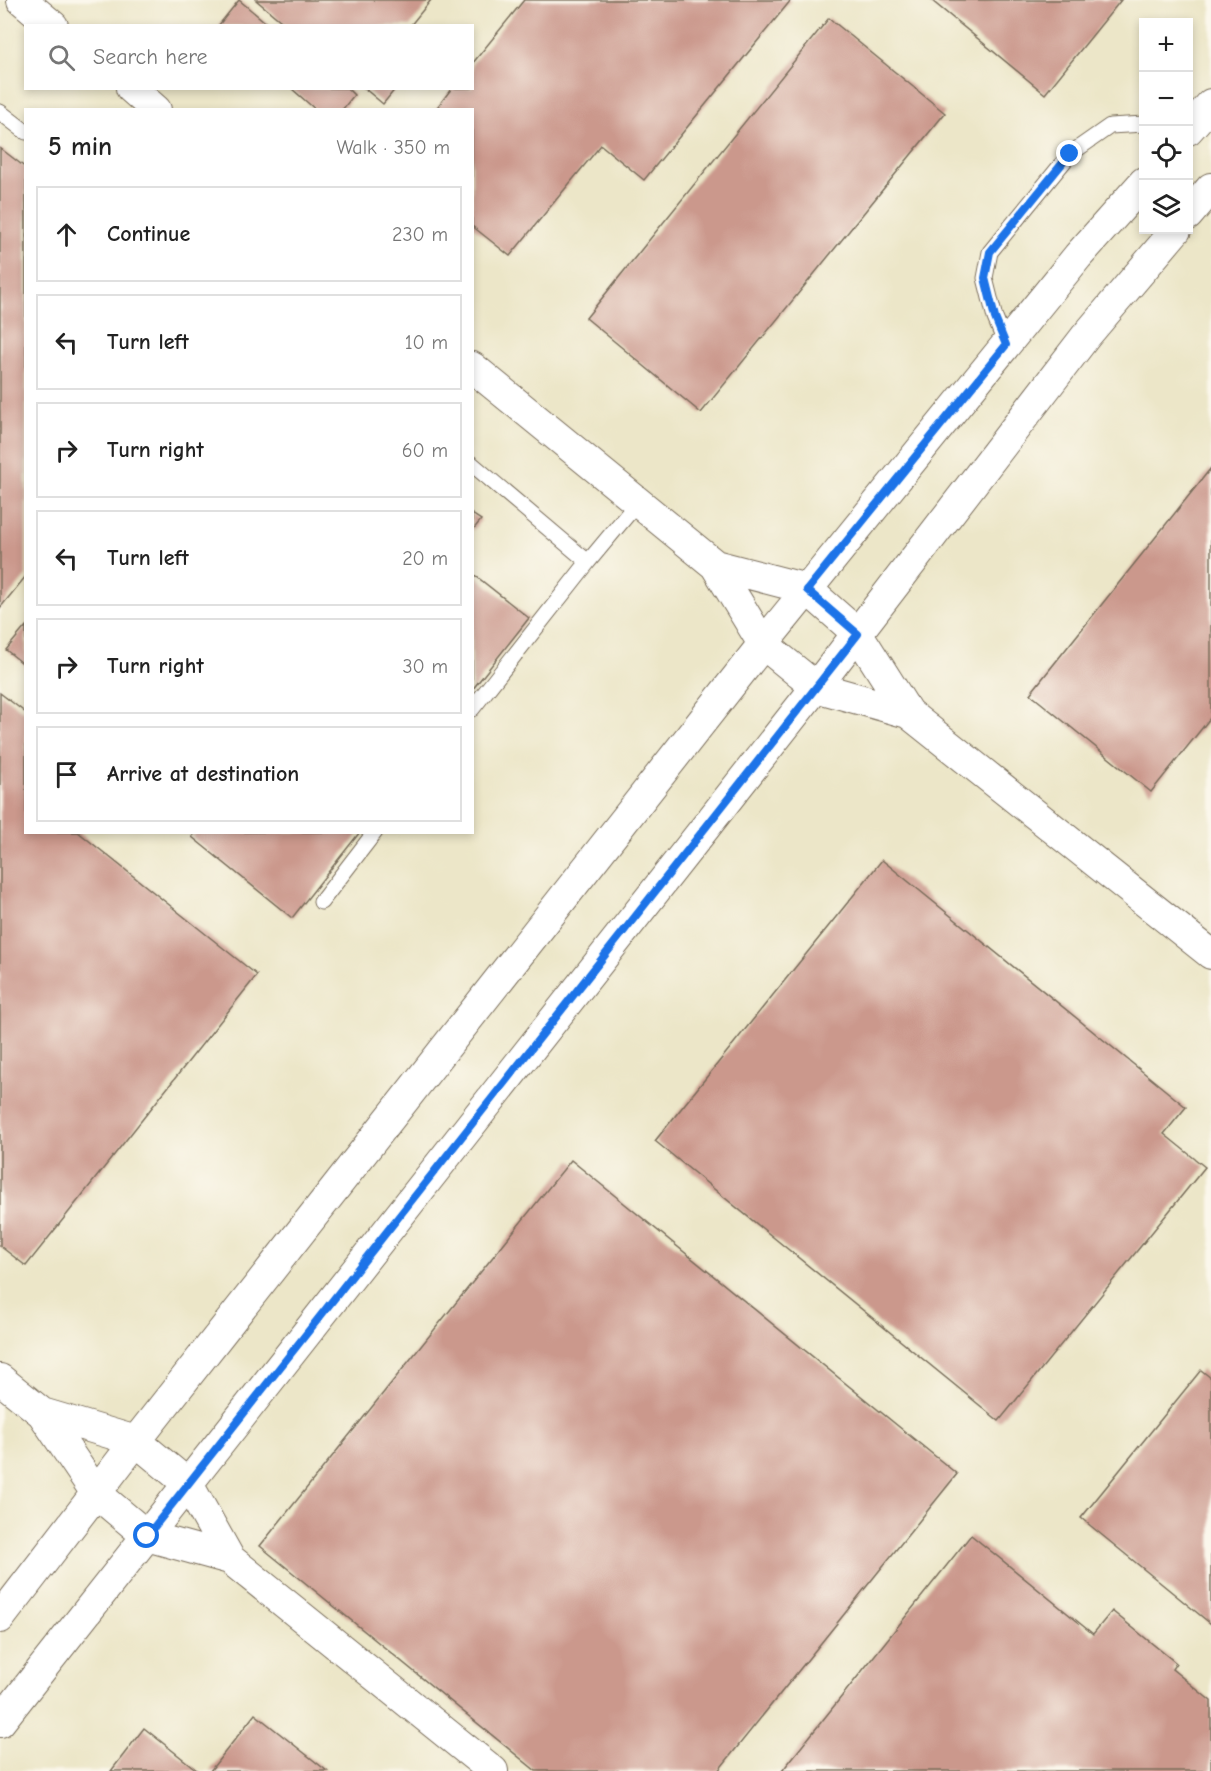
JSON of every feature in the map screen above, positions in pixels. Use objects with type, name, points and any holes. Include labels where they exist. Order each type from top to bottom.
[{"type":"street","points":[[22,0],[51,24]]},
{"type":"street","points":[[132,90],[154,108]]},
{"type":"street","points":[[0,1618],[136,1441],[763,644],[1078,256],[1139,187]]},
{"type":"street","points":[[1193,209],[1211,188]]},
{"type":"street","points":[[0,1722],[858,634],[1086,336],[1173,234]]},
{"type":"street","points":[[474,369],[715,565],[763,644],[816,687],[908,713]]},
{"type":"street","points":[[715,565],[807,590],[858,634],[908,713],[1211,954]]},
{"type":"street","points":[[0,1379],[42,1413],[96,1493],[147,1536],[230,1559]]},
{"type":"street","points":[[42,1413],[136,1441],[188,1484],[230,1559],[493,1771]]},
{"type":"lane","points":[[0,112],[24,130]]},
{"type":"lane","points":[[1006,345],[995,318],[985,278],[990,252],[1070,154],[1110,126],[1139,124]]},
{"type":"lane","points":[[474,466],[588,562]]},
{"type":"lane","points":[[474,706],[638,502]]},
{"type":"lane","points":[[321,902],[373,834]]},
{"type":"building","points":[[239,0],[268,24],[220,24]]},
{"type":"building","points":[[256,0],[431,0],[412,24],[285,24]]},
{"type":"building","points":[[524,0],[791,0],[644,180],[601,145],[510,256],[474,228],[474,108],[437,108],[450,90],[474,90],[474,62]]},
{"type":"building","points":[[931,0],[1121,0],[1045,94]]},
{"type":"building","points":[[829,18],[945,113],[701,413],[586,318]]},
{"type":"building","points":[[293,90],[349,90],[354,95],[344,108],[314,108]]},
{"type":"building","points":[[366,90],[394,90],[383,104]]},
{"type":"building","points":[[0,148],[24,166],[24,578],[0,608]]},
{"type":"building","points":[[1211,468],[1211,717],[1151,792],[1030,694]]},
{"type":"building","points":[[474,515],[481,520],[474,529]]},
{"type":"building","points":[[474,575],[529,618],[474,687]]},
{"type":"building","points":[[24,628],[24,664],[6,650]]},
{"type":"building","points":[[0,693],[24,711],[24,834],[81,834],[257,975],[26,1266],[0,1246]]},
{"type":"building","points":[[194,834],[358,834],[292,918],[192,837]]},
{"type":"building","points":[[882,860],[1186,1107],[1164,1134],[1205,1167],[999,1421],[655,1141]]},
{"type":"building","points":[[571,1160],[957,1474],[718,1771],[536,1771],[260,1546]]},
{"type":"building","points":[[1201,1370],[1211,1378],[1211,1624],[1081,1518]]},
{"type":"building","points":[[971,1535],[1093,1634],[1112,1611],[1176,1663],[1172,1669],[1211,1701],[1211,1771],[782,1771]]},
{"type":"building","points":[[255,1714],[327,1771],[210,1771]]},
{"type":"building","points":[[144,1728],[198,1771],[111,1771]]},
{"type":"route","points":[[147,1536],[858,634],[807,590],[1006,345],[995,318],[985,278],[990,252],[1070,154]]}]
